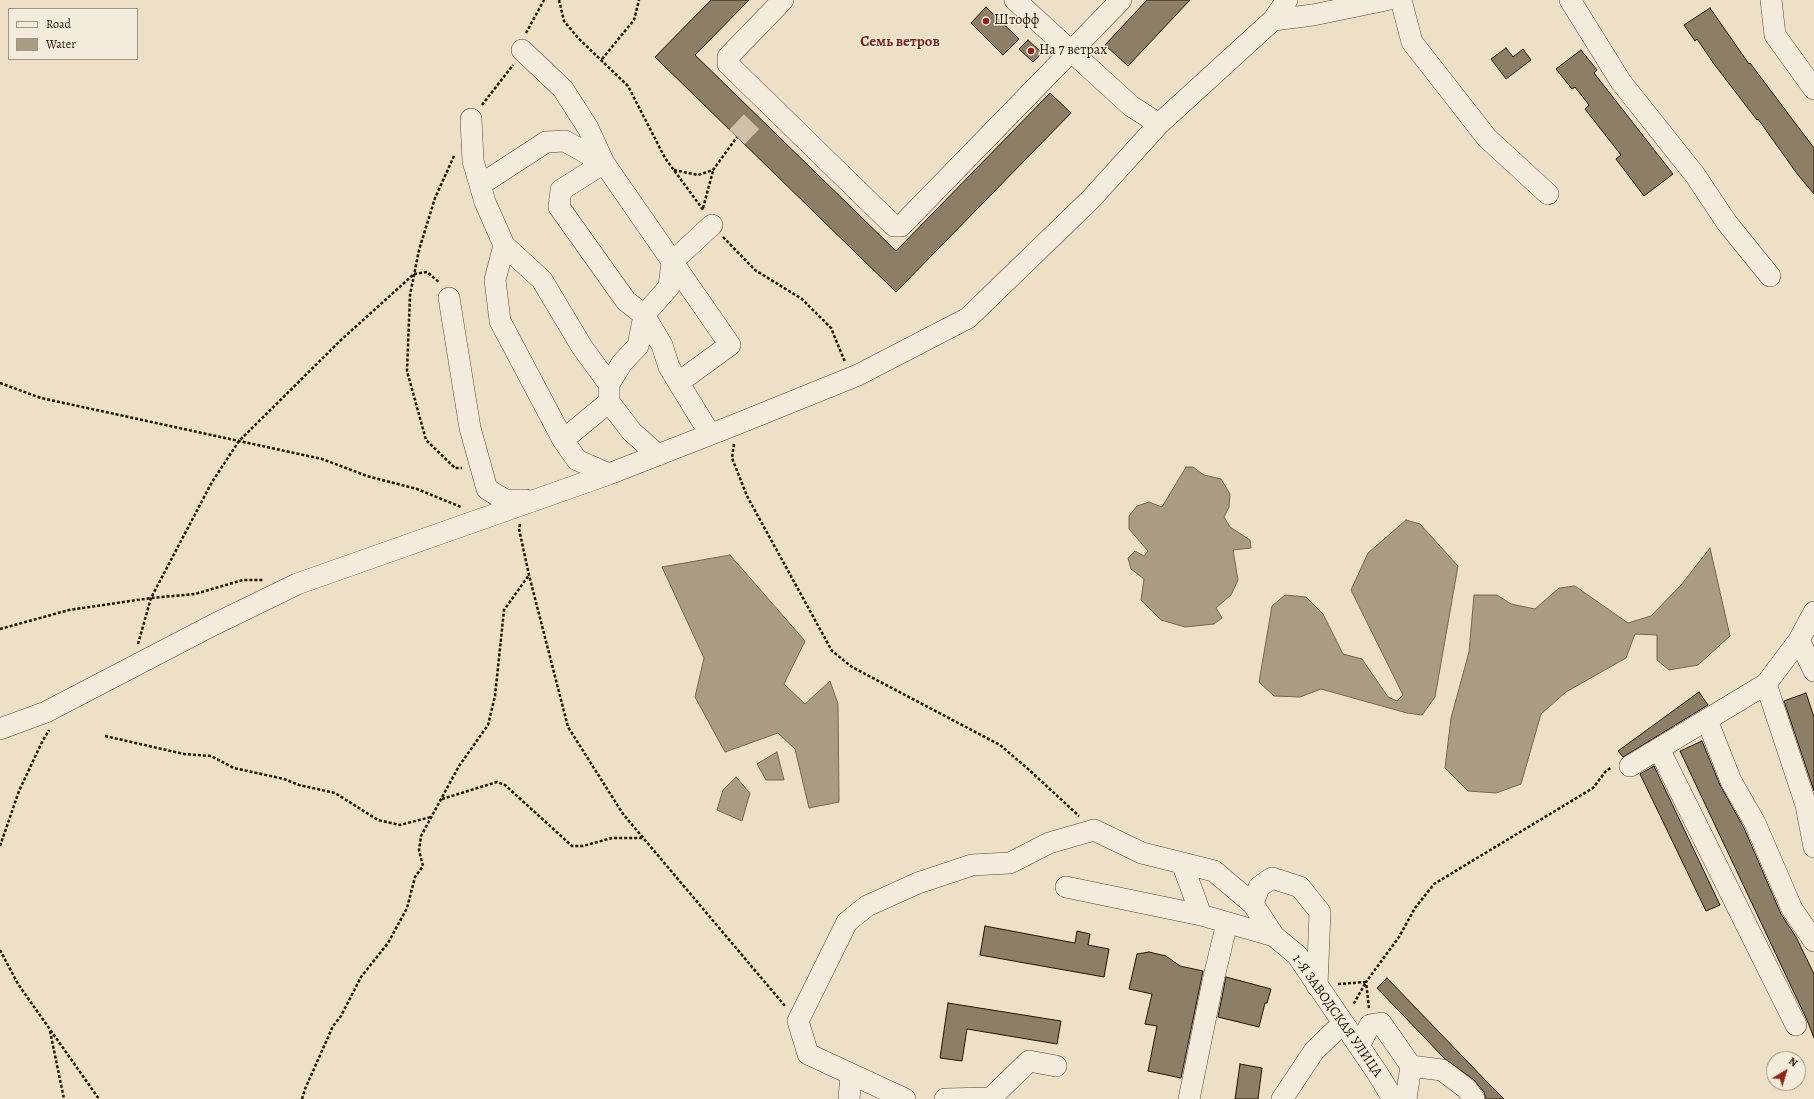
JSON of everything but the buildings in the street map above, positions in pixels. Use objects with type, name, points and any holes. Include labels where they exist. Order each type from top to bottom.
[{"type":"street","points":[[783,0],[728,57],[728,64],[763,110],[894,226],[901,226],[1121,0]]},
{"type":"street","points":[[1015,0],[1131,106],[1158,124]]},
{"type":"street","points":[[0,728],[46,712],[130,670],[213,625],[297,584],[530,500],[609,474],[737,424],[858,375],[968,318],[1090,199],[1158,124],[1274,20],[1287,0]]},
{"type":"street","points":[[1274,20],[1313,15],[1386,0]]},
{"type":"street","points":[[1402,0],[1412,42],[1487,138],[1548,194]]},
{"type":"street","points":[[1570,0],[1621,82],[1695,175],[1727,223],[1770,276]]},
{"type":"street","points":[[1770,0],[1775,35],[1814,89]]},
{"type":"street","points":[[522,50],[563,89],[588,128],[604,163],[730,345],[678,382]]},
{"type":"street","points":[[471,119],[474,161],[480,185],[485,202],[504,244],[542,280],[632,432],[658,455]]},
{"type":"street","points":[[480,185],[546,142],[565,141],[604,163]]},
{"type":"street","points":[[604,163],[561,190],[559,207],[626,301],[644,315],[662,345],[669,367],[710,434]]},
{"type":"street","points":[[564,440],[609,393],[622,363],[638,346],[644,315],[669,287],[672,262],[707,217]]},
{"type":"street","points":[[504,244],[495,280],[500,321],[564,440],[577,460],[609,474]]},
{"type":"street","points":[[449,298],[470,428],[487,489],[505,500],[530,500]]},
{"type":"street","points":[[1630,766],[1766,684],[1799,640],[1814,612]]},
{"type":"street","points":[[1799,640],[1814,671]]},
{"type":"street","points":[[1766,684],[1806,805],[1814,846]]},
{"type":"street","points":[[1707,720],[1731,781],[1755,823],[1792,909],[1814,942]]},
{"type":"street","points":[[1659,749],[1796,1025]]},
{"type":"street","points":[[905,1099],[808,1054],[798,1020],[847,922],[867,906],[918,883],[972,865],[1010,863],[1049,843],[1094,830],[1142,852],[1182,864],[1214,870],[1253,904],[1274,936]]},
{"type":"street","points":[[1182,864],[1201,915]]},
{"type":"street","points":[[1253,904],[1259,887],[1272,878],[1300,887],[1320,912],[1318,986]]},
{"type":"street","name":"1-Я ЗАВОДСКАЯ УЛИЦА","points":[[1066,887],[1201,915],[1274,936],[1296,955],[1393,1099]]},
{"type":"street","points":[[1189,1099],[1227,923]]},
{"type":"street","points":[[1282,1099],[1314,1051],[1343,1023]]},
{"type":"street","points":[[1358,1046],[1370,1025],[1381,1023],[1411,1066],[1406,1099]]},
{"type":"street","points":[[945,1099],[991,1098],[1029,1061],[1056,1066]]},
{"type":"street","points":[[1411,1066],[1442,1070],[1467,1089],[1474,1099]]},
{"type":"street","points":[[849,1099],[851,1074]]},
{"type":"path","points":[[471,119],[508,74],[522,50],[527,28],[544,0]]},
{"type":"path","points":[[559,0],[564,21],[578,38],[602,59],[628,86],[665,158],[707,217],[755,270],[802,299],[831,328],[844,361],[858,375]]},
{"type":"path","points":[[602,59],[634,20],[639,0]]},
{"type":"path","points":[[707,217],[714,170],[737,137]]},
{"type":"path","points":[[454,155],[435,198],[419,250],[410,295],[407,371],[426,440],[455,468],[482,470]]},
{"type":"path","points":[[674,170],[698,175],[714,170]]},
{"type":"path","points":[[130,670],[151,598],[212,482],[239,441],[341,340],[414,274],[427,272],[439,282],[449,298]]},
{"type":"path","points":[[0,383],[42,398],[322,459],[367,476],[416,489],[484,517]]},
{"type":"path","points":[[737,424],[732,458],[747,496],[832,651],[852,667],[1000,746],[1027,768],[1094,830]]},
{"type":"path","points":[[530,500],[521,515],[520,529],[529,574],[568,726],[624,814],[798,1020]]},
{"type":"path","points":[[302,1099],[333,1026],[341,1016],[361,977],[388,943],[407,908],[415,877],[423,866],[419,850],[422,836],[459,766],[488,725],[495,696],[504,610],[529,574]]},
{"type":"path","points":[[0,629],[69,610],[151,598],[196,594],[243,580],[267,580]]},
{"type":"path","points":[[0,846],[20,791],[41,744],[52,726]]},
{"type":"path","points":[[106,736],[184,754],[211,756],[234,768],[284,779],[299,785],[334,793],[378,820],[400,825],[432,817]]},
{"type":"path","points":[[1343,1023],[1366,982],[1399,937],[1415,908],[1434,884],[1593,788],[1606,771],[1614,766],[1630,766]]},
{"type":"path","points":[[442,799],[497,782],[505,785],[572,846],[583,846],[612,838],[644,838]]},
{"type":"path","points":[[0,950],[18,984],[98,1099]]},
{"type":"path","points":[[1318,986],[1366,982]]},
{"type":"path","points":[[1366,982],[1370,1025]]},
{"type":"path","points":[[49,1029],[64,1099]]},
{"type":"water","points":[[1186,467],[1193,467],[1204,475],[1221,479],[1230,494],[1229,507],[1224,517],[1230,527],[1250,540],[1251,548],[1233,550],[1238,580],[1231,595],[1216,608],[1222,618],[1214,624],[1185,627],[1161,620],[1141,600],[1144,579],[1131,569],[1128,558],[1135,551],[1144,556],[1148,551],[1129,529],[1129,516],[1137,506],[1149,502],[1162,507]]},
{"type":"water","points":[[1406,520],[1420,524],[1458,566],[1435,697],[1422,715],[1407,713],[1321,689],[1300,697],[1274,696],[1259,682],[1272,606],[1285,595],[1306,597],[1323,614],[1343,654],[1362,659],[1388,697],[1397,701],[1403,695],[1351,590],[1368,553]]},
{"type":"water","points":[[1710,548],[1730,636],[1698,665],[1669,670],[1657,660],[1657,635],[1635,634],[1626,658],[1566,692],[1541,714],[1521,784],[1496,793],[1468,791],[1445,768],[1451,718],[1469,652],[1474,595],[1497,595],[1511,604],[1535,609],[1559,588],[1575,586],[1628,623],[1651,616],[1681,585]]},
{"type":"water","points":[[730,555],[805,641],[784,684],[805,704],[830,681],[838,704],[839,802],[809,808],[795,749],[778,733],[725,752],[695,697],[704,658],[662,567]]},
{"type":"water","points":[[777,752],[784,780],[766,780],[757,764]]},
{"type":"water","points":[[736,777],[750,793],[742,821],[717,810],[723,790]]},
{"type":"tunnel","points":[[737,137],[757,116]]},
{"type":"place","name":"Штофф","points":[[986,21]]},
{"type":"place","name":"На 7 ветрах","points":[[1031,51]]},
{"type":"district","name":"Семь ветров","points":[[900,42]]}]
